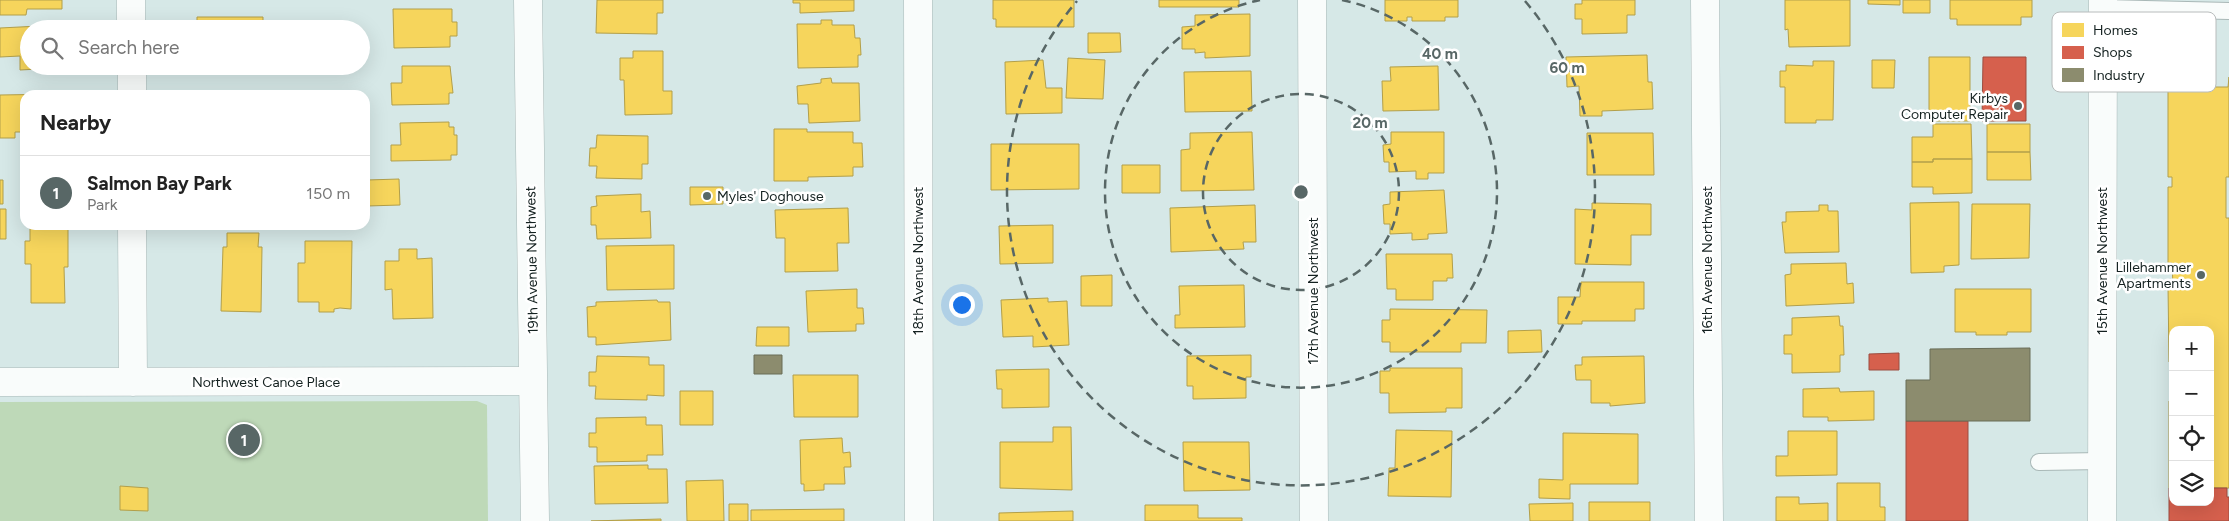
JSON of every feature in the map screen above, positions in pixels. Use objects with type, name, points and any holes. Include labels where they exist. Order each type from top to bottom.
[{"type":"street","points":[[131,0],[131,20]]},
{"type":"street","name":"19th Avenue Northwest","points":[[528,0],[534,521]]},
{"type":"street","name":"18th Avenue Northwest","points":[[918,0],[919,521]]},
{"type":"street","name":"17th Avenue Northwest","points":[[1312,0],[1314,521]]},
{"type":"street","name":"16th Avenue Northwest","points":[[1705,0],[1708,521]]},
{"type":"street","points":[[132,75],[132,90]]},
{"type":"street","name":"15th Avenue Northwest","points":[[2102,92],[2102,521]]},
{"type":"street","points":[[132,230],[133,382]]},
{"type":"street","name":"Northwest Canoe Place","points":[[0,382],[533,381]]},
{"type":"lane","points":[[2102,4],[2229,11]]},
{"type":"lane","points":[[2039,462],[2102,461]]},
{"type":"green space","points":[[477,401],[487,405],[488,521],[0,521],[0,402]]},
{"type":"building: Homes","points":[[0,0],[62,0],[62,9],[27,9],[26,15],[0,15]]},
{"type":"building: Homes","points":[[597,0],[663,0],[663,13],[657,13],[657,34],[596,33]]},
{"type":"building: Homes","points":[[793,0],[854,0],[854,11],[800,13],[800,3],[793,3]]},
{"type":"building: Homes","points":[[993,0],[1074,0],[1074,27],[996,27],[996,19],[993,19]]},
{"type":"building: Homes","points":[[1159,0],[1239,0],[1239,7],[1159,7]]},
{"type":"building: Homes","points":[[1385,0],[1458,0],[1458,17],[1445,17],[1445,21],[1412,21],[1412,17],[1407,17],[1407,21],[1385,21]]},
{"type":"building: Homes","points":[[1582,0],[1635,0],[1635,15],[1627,15],[1627,33],[1582,34],[1582,19],[1575,19],[1575,4],[1582,4]]},
{"type":"building: Homes","points":[[1785,0],[1850,0],[1850,46],[1789,47],[1788,29],[1785,30]]},
{"type":"building: Homes","points":[[1868,0],[1900,0],[1900,5],[1868,4]]},
{"type":"building: Homes","points":[[1903,0],[1930,0],[1930,13],[1903,13]]},
{"type":"building: Homes","points":[[1950,0],[2032,0],[2032,17],[2021,17],[2021,25],[1957,25],[1957,19],[1950,19]]},
{"type":"building: Homes","points":[[393,9],[452,9],[452,22],[457,22],[457,36],[450,36],[450,47],[394,48]]},
{"type":"building: Homes","points":[[1250,14],[1250,56],[1205,58],[1205,52],[1195,53],[1195,49],[1182,49],[1182,27],[1195,26],[1195,15]]},
{"type":"building: Homes","points":[[197,17],[263,17],[263,20],[197,20]]},
{"type":"building: Homes","points":[[821,20],[832,20],[832,25],[854,25],[855,38],[860,38],[861,55],[858,55],[858,67],[798,68],[797,24],[821,24]]},
{"type":"building: Homes","points":[[20,27],[20,56],[0,57],[0,28]]},
{"type":"building: Homes","points":[[1088,33],[1120,33],[1121,52],[1088,53]]},
{"type":"building: Homes","points":[[633,51],[663,51],[663,91],[672,91],[672,114],[625,115],[624,80],[620,80],[620,58],[633,58]]},
{"type":"building: Homes","points":[[1647,55],[1648,82],[1652,82],[1653,109],[1602,111],[1602,116],[1580,116],[1579,86],[1567,87],[1566,57]]},
{"type":"building: Homes","points":[[1929,57],[1970,57],[1970,121],[1929,121]]},
{"type":"building: Homes","points":[[1068,58],[1105,60],[1103,99],[1066,98]]},
{"type":"building: Homes","points":[[1043,60],[1046,88],[1062,88],[1062,113],[1006,114],[1005,62]]},
{"type":"building: Homes","points":[[1872,60],[1895,60],[1894,88],[1872,88]]},
{"type":"building: Homes","points":[[1813,61],[1834,61],[1833,120],[1816,120],[1816,123],[1785,123],[1785,87],[1780,87],[1780,71],[1786,71],[1786,65],[1813,66]]},
{"type":"building: Homes","points":[[402,66],[450,66],[453,93],[449,93],[449,104],[392,105],[391,83],[402,83]]},
{"type":"building: Homes","points":[[1438,66],[1439,110],[1383,111],[1382,81],[1391,81],[1390,67]]},
{"type":"building: Homes","points":[[1251,71],[1252,111],[1185,112],[1184,72]]},
{"type":"building: Homes","name":"Lillehammer Apartments","points":[[2229,77],[2229,177],[2226,177],[2226,218],[2229,218],[2229,488],[2214,488],[2214,326],[2169,326],[2169,362],[2168,286],[2173,286],[2172,263],[2168,263],[2168,187],[2172,187],[2172,177],[2168,177],[2168,92],[2216,92],[2216,87],[2228,87]]},
{"type":"building: Homes","points":[[831,78],[832,83],[859,83],[860,121],[809,123],[808,104],[798,104],[797,86],[821,83],[821,79]]},
{"type":"building: Homes","points":[[0,95],[20,95],[20,132],[15,132],[15,138],[0,138]]},
{"type":"building: Homes","points":[[449,122],[449,127],[454,127],[454,135],[457,135],[457,155],[451,155],[451,160],[391,161],[391,145],[401,145],[400,123]]},
{"type":"building: Homes","points":[[1933,124],[1971,124],[1972,159],[1933,159],[1933,162],[1912,162],[1912,137],[1933,137]]},
{"type":"building: Homes","points":[[1987,124],[2030,124],[2030,152],[1987,152]]},
{"type":"building: Homes","points":[[774,129],[807,129],[807,132],[853,132],[853,143],[862,143],[863,167],[853,167],[853,176],[808,177],[808,181],[774,181]]},
{"type":"building: Homes","points":[[1252,132],[1254,190],[1181,191],[1181,150],[1190,149],[1190,133]]},
{"type":"building: Homes","points":[[1391,132],[1444,132],[1444,173],[1428,173],[1428,179],[1416,179],[1416,171],[1389,172],[1389,162],[1384,162],[1383,145],[1391,144]]},
{"type":"building: Homes","points":[[1587,133],[1653,133],[1654,175],[1587,175]]},
{"type":"building: Homes","points":[[597,135],[648,136],[648,164],[642,164],[642,179],[596,178],[597,166],[589,166],[590,148],[596,148]]},
{"type":"building: Homes","points":[[991,144],[1079,144],[1079,189],[991,190]]},
{"type":"building: Homes","points":[[1987,152],[2030,152],[2031,180],[1987,180]]},
{"type":"building: Homes","points":[[1933,159],[1972,159],[1972,193],[1933,194],[1933,187],[1912,187],[1912,162],[1933,162]]},
{"type":"building: Homes","points":[[1122,165],[1160,165],[1160,193],[1122,193]]},
{"type":"building: Homes","points":[[399,179],[400,205],[370,206],[370,180]]},
{"type":"building: Homes","points":[[0,180],[3,180],[3,204],[0,204]]},
{"type":"building: Homes","name":"Myles' Doghouse","points":[[690,187],[723,187],[723,204],[690,205]]},
{"type":"building: Homes","points":[[1444,190],[1447,233],[1428,234],[1428,239],[1412,240],[1412,233],[1390,234],[1390,224],[1384,224],[1383,205],[1390,204],[1390,192]]},
{"type":"building: Homes","points":[[641,194],[641,212],[650,211],[651,238],[597,239],[596,225],[591,225],[591,207],[597,206],[596,196]]},
{"type":"building: Homes","points":[[1959,202],[1959,265],[1944,266],[1944,272],[1911,273],[1910,203]]},
{"type":"building: Homes","points":[[1592,203],[1651,204],[1651,235],[1631,235],[1631,265],[1575,264],[1575,209],[1592,210]]},
{"type":"building: Homes","points":[[1972,204],[2030,204],[2029,258],[1971,259]]},
{"type":"building: Homes","points":[[1255,205],[1256,242],[1243,242],[1244,249],[1171,252],[1170,208]]},
{"type":"building: Homes","points":[[1819,205],[1828,205],[1828,211],[1838,211],[1839,252],[1785,253],[1782,222],[1786,222],[1786,212],[1819,211]]},
{"type":"building: Homes","points":[[848,208],[849,243],[837,243],[838,271],[785,272],[785,238],[776,238],[775,210]]},
{"type":"building: Homes","points":[[0,209],[6,209],[6,239],[0,239]]},
{"type":"building: Homes","points":[[1053,225],[1053,263],[1000,264],[999,226]]},
{"type":"building: Homes","points":[[30,230],[68,230],[68,267],[64,267],[65,303],[31,303],[31,264],[25,264],[25,241],[30,241]]},
{"type":"building: Homes","points":[[227,233],[259,233],[258,247],[262,247],[261,312],[221,311],[223,247],[227,247]]},
{"type":"building: Homes","points":[[305,241],[352,241],[351,309],[340,308],[334,309],[334,312],[319,312],[319,302],[298,302],[298,263],[305,263]]},
{"type":"building: Homes","points":[[674,245],[674,289],[607,290],[606,246]]},
{"type":"building: Homes","points":[[399,249],[417,249],[417,259],[432,258],[433,318],[393,319],[392,289],[385,290],[385,261],[399,261]]},
{"type":"building: Homes","points":[[1386,254],[1452,254],[1453,278],[1447,278],[1447,281],[1433,281],[1433,300],[1396,300],[1396,289],[1387,289]]},
{"type":"building: Homes","points":[[1846,263],[1847,284],[1853,283],[1854,303],[1786,306],[1785,275],[1791,274],[1791,264]]},
{"type":"building: Homes","points":[[1112,275],[1112,306],[1081,306],[1081,276]]},
{"type":"building: Homes","points":[[1581,282],[1644,282],[1644,309],[1635,309],[1635,321],[1582,321],[1582,324],[1558,324],[1558,297],[1580,297]]},
{"type":"building: Homes","points":[[1244,285],[1245,327],[1175,328],[1175,315],[1180,315],[1179,286]]},
{"type":"building: Homes","points":[[857,289],[857,308],[863,308],[864,324],[856,324],[856,331],[808,332],[806,291]]},
{"type":"building: Homes","points":[[1955,289],[2031,289],[2031,332],[2007,332],[2007,335],[1976,335],[1976,332],[1955,332]]},
{"type":"building: Homes","points":[[1048,298],[1048,302],[1067,301],[1069,345],[1033,347],[1033,336],[1003,337],[1001,300]]},
{"type":"building: Homes","points":[[657,300],[658,302],[670,302],[671,340],[596,345],[596,337],[588,337],[587,307],[596,306],[596,302]]},
{"type":"building: Homes","points":[[1390,309],[1487,310],[1486,343],[1461,343],[1461,352],[1390,352],[1390,342],[1382,342],[1382,320],[1390,320]]},
{"type":"building: Homes","points":[[1839,316],[1840,326],[1843,326],[1844,355],[1840,355],[1840,372],[1792,373],[1792,354],[1784,354],[1784,335],[1792,335],[1792,318]]},
{"type":"building: Homes","points":[[757,327],[789,327],[789,346],[756,346]]},
{"type":"building: Homes","points":[[1541,330],[1542,352],[1508,353],[1508,331]]},
{"type":"building: Homes","points":[[1251,355],[1251,377],[1246,377],[1246,398],[1193,399],[1193,386],[1187,386],[1187,356]]},
{"type":"building: Homes","points":[[597,356],[649,357],[649,365],[664,365],[664,396],[647,395],[647,400],[595,399],[596,386],[589,386],[589,372],[596,372]]},
{"type":"building: Homes","points":[[1644,356],[1645,403],[1610,406],[1610,403],[1591,403],[1591,380],[1576,380],[1575,365],[1582,365],[1582,357]]},
{"type":"building: Homes","points":[[1390,368],[1462,368],[1462,408],[1446,408],[1446,412],[1389,413],[1389,393],[1380,393],[1380,371],[1390,371]]},
{"type":"building: Homes","points":[[1049,369],[1049,407],[1002,408],[1002,389],[997,389],[996,370]]},
{"type":"building: Homes","points":[[793,375],[858,375],[858,417],[794,417]]},
{"type":"building: Homes","points":[[1839,388],[1840,392],[1874,391],[1874,420],[1828,421],[1828,417],[1803,417],[1803,389]]},
{"type":"building: Homes","points":[[680,391],[713,391],[713,425],[680,425]]},
{"type":"building: Homes","points":[[646,417],[646,425],[662,425],[663,455],[647,455],[647,461],[597,462],[597,447],[589,447],[589,433],[596,433],[596,418]]},
{"type":"building: Homes","points":[[1053,427],[1071,427],[1072,490],[1000,488],[1000,442],[1053,442]]},
{"type":"building: Homes","points":[[1396,430],[1452,431],[1451,497],[1388,496],[1389,468],[1395,468]]},
{"type":"building: Homes","points":[[1788,431],[1837,431],[1837,475],[1776,476],[1776,456],[1788,456]]},
{"type":"building: Homes","points":[[1563,433],[1638,434],[1638,484],[1570,484],[1570,499],[1539,498],[1539,479],[1563,480]]},
{"type":"building: Homes","points":[[842,438],[843,453],[850,452],[851,467],[844,467],[845,484],[824,484],[824,490],[804,491],[804,484],[801,484],[800,440]]},
{"type":"building: Homes","points":[[1183,442],[1249,442],[1250,490],[1184,491]]},
{"type":"building: Homes","points":[[648,465],[648,469],[667,469],[668,503],[595,504],[594,466]]},
{"type":"building: Homes","points":[[723,480],[724,521],[687,521],[686,481]]},
{"type":"building: Homes","points":[[1837,483],[1880,483],[1880,507],[1885,507],[1885,521],[1837,521]]},
{"type":"building: Homes","points":[[120,486],[148,488],[148,511],[120,510]]},
{"type":"building: Homes","points":[[1776,497],[1799,497],[1799,504],[1828,503],[1828,521],[1776,521]]},
{"type":"building: Homes","points":[[1589,502],[1650,502],[1650,521],[1589,521]]},
{"type":"building: Homes","points":[[1573,503],[1573,521],[1530,521],[1529,504]]},
{"type":"building: Homes","points":[[729,504],[748,504],[748,521],[729,521]]},
{"type":"building: Homes","points":[[1145,505],[1198,505],[1198,518],[1242,518],[1242,521],[1145,521]]},
{"type":"building: Homes","points":[[844,509],[844,521],[751,521],[751,510]]},
{"type":"building: Homes","points":[[1073,511],[1073,521],[999,521],[999,513]]},
{"type":"building: Homes","points":[[661,519],[661,521],[591,521]]},
{"type":"building: Shops","points":[[1983,57],[2026,57],[2026,121],[1982,121]]},
{"type":"building: Shops","points":[[1899,353],[1899,370],[1869,370],[1869,354]]},
{"type":"building: Shops","points":[[1906,421],[1968,421],[1968,521],[1906,521]]},
{"type":"building: Shops","points":[[2214,488],[2227,488],[2229,521],[2169,521],[2169,506],[2214,506]]},
{"type":"building: Industry","points":[[2030,348],[2030,421],[1906,421],[1906,380],[1930,380],[1930,349]]},
{"type":"building: Industry","points":[[754,355],[782,355],[782,374],[754,374]]},
{"type":"place","name":"Kirbys Computer Repair","points":[[2018,106]]},
{"type":"place","name":"Myles' Doghouse","points":[[707,196]]},
{"type":"place","name":"Lillehammer Apartments","points":[[2201,275]]},
{"type":"place","name":"Salmon Bay Park","points":[[244,440]]}]
